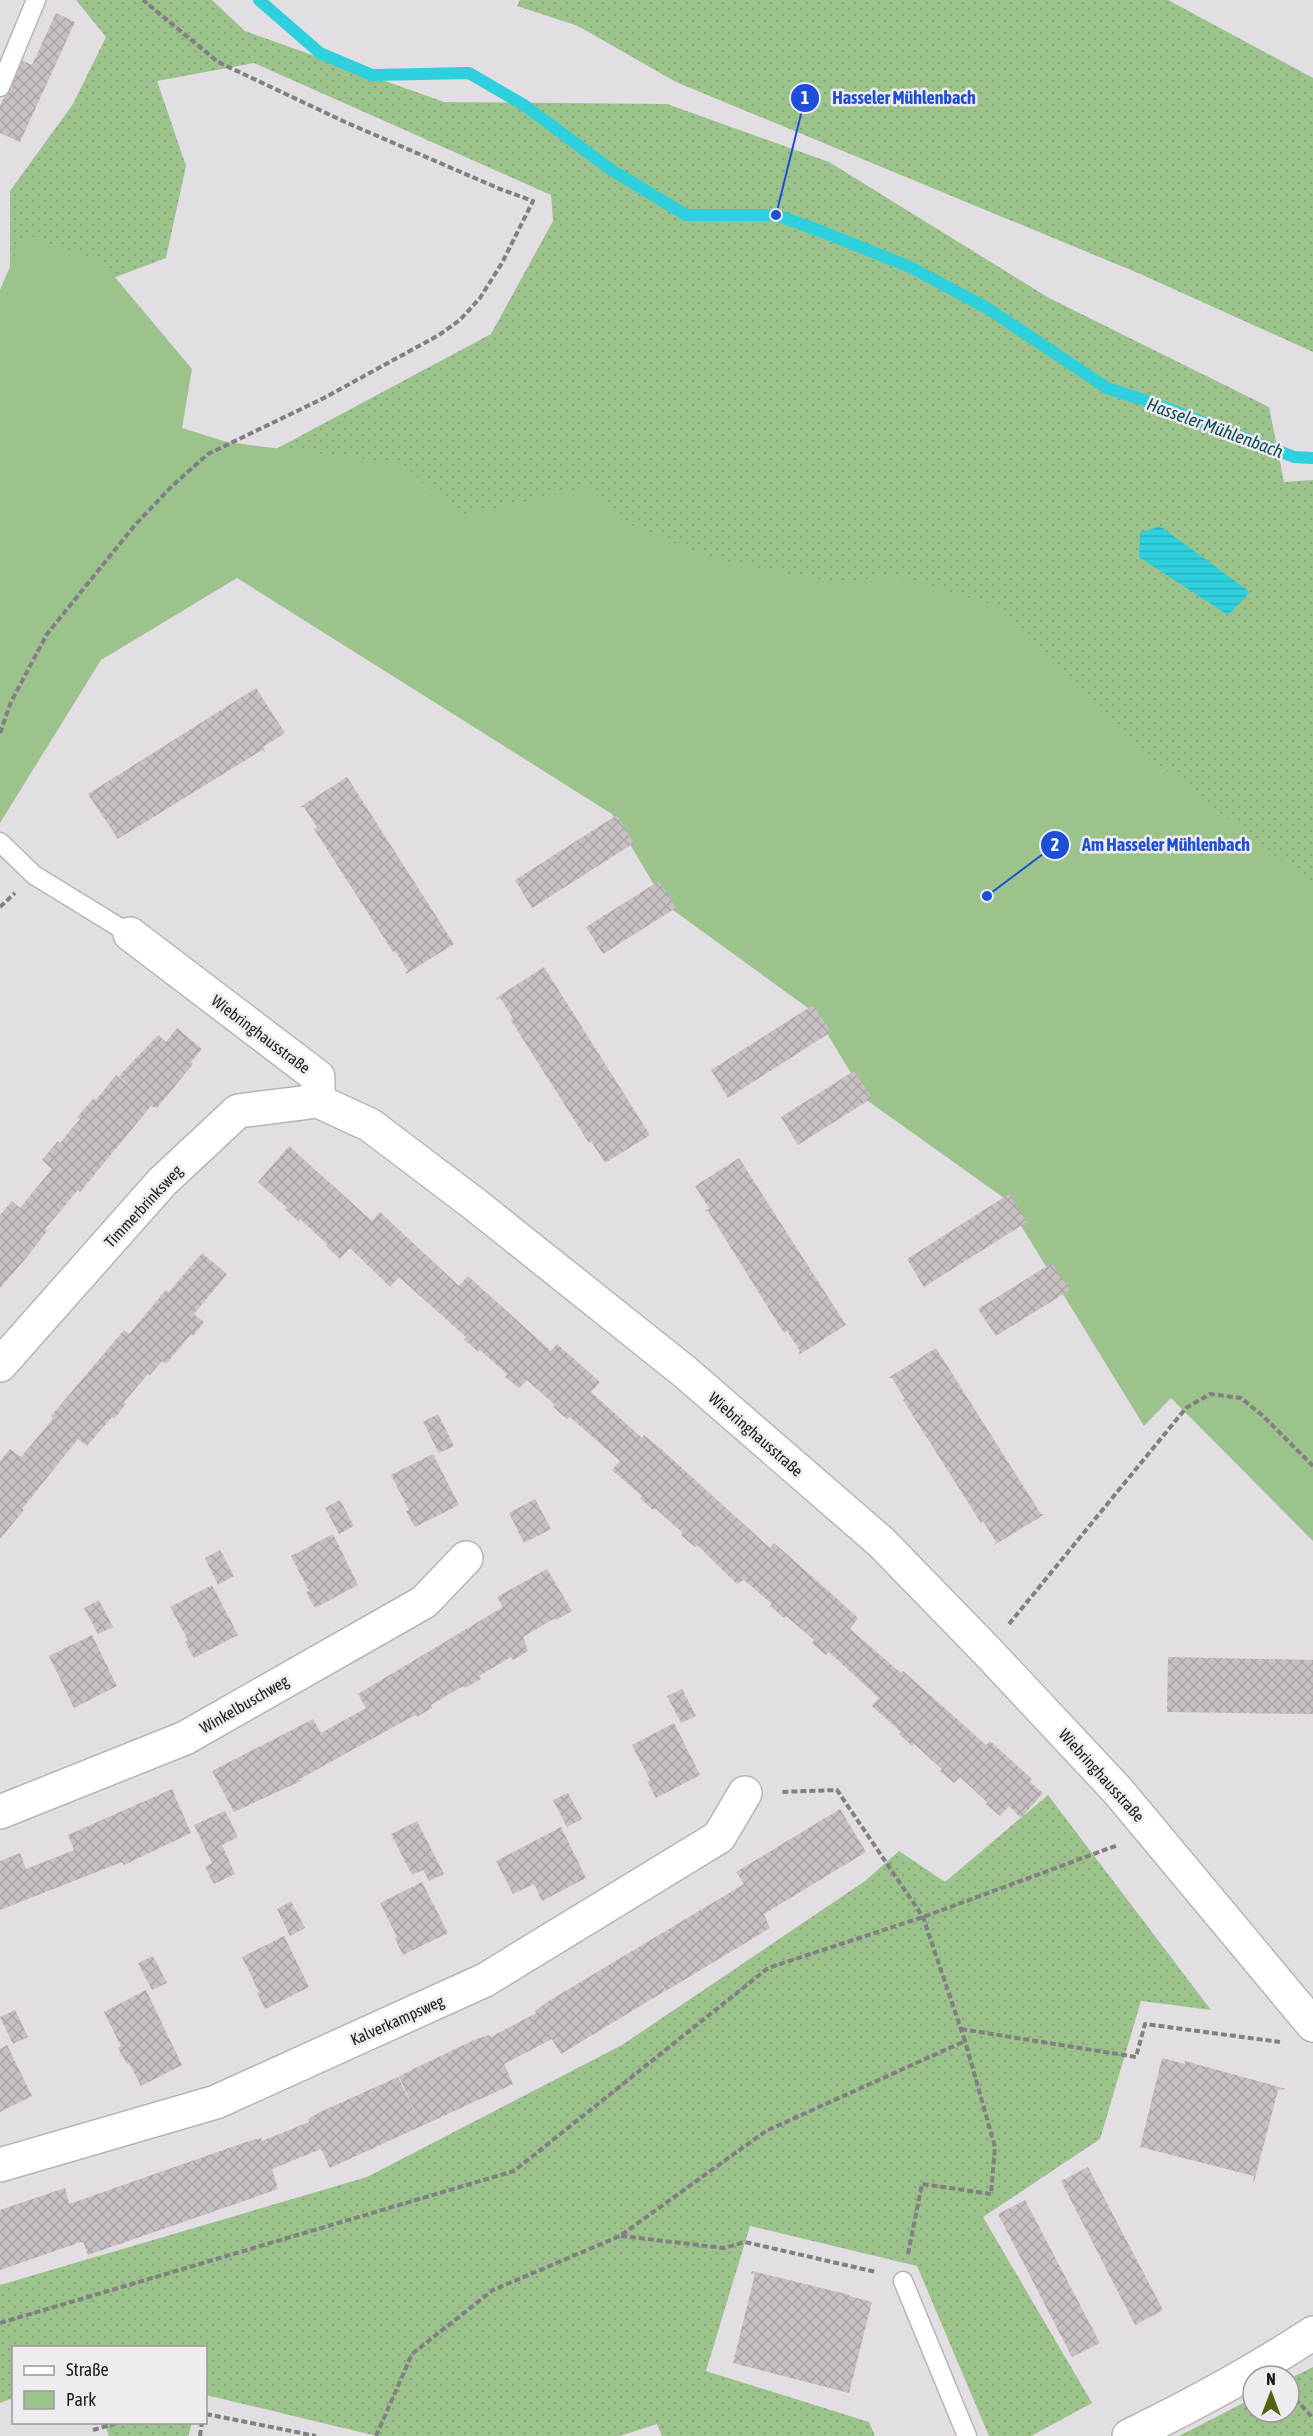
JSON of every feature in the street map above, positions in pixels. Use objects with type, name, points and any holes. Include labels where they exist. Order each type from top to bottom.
[{"type":"street","name":"Wiebringhausstraße","points":[[130,934],[318,1077],[318,1101],[370,1125],[477,1206],[685,1372],[881,1542],[987,1650],[1118,1791],[1153,1832],[1302,2034]]},
{"type":"street","name":"Timmerbrinksweg","points":[[0,1365],[162,1182],[238,1111],[318,1101]]},
{"type":"street","name":"Winkelbuschweg","points":[[0,1812],[185,1738],[424,1602],[466,1557]]},
{"type":"street","name":"Kalverkampsweg","points":[[0,2165],[216,2102],[485,1980],[719,1837],[745,1792]]},
{"type":"street","points":[[1129,2436],[1185,2409],[1264,2366],[1313,2333]]},
{"type":"lane","points":[[0,87],[36,0]]},
{"type":"lane","points":[[0,842],[34,874],[130,934]]},
{"type":"lane","points":[[903,2281],[967,2436]]},
{"type":"path","points":[[0,733],[11,702],[47,634],[135,525],[172,486],[208,454],[324,398],[439,335],[460,320],[480,298],[502,263],[533,201],[345,122],[218,62],[142,0]]},
{"type":"path","points":[[987,1650],[1186,1408],[1210,1394],[1240,1398],[1262,1415],[1313,1466]]},
{"type":"path","points":[[620,2236],[724,2248],[745,2242],[891,2276],[903,2281],[922,2184],[991,2194],[995,2147],[965,2041],[923,1917],[837,1790],[745,1792]]},
{"type":"path","points":[[0,2323],[514,2171],[768,1968],[923,1917],[1153,1832]]},
{"type":"path","points":[[961,2029],[1136,2057],[1145,2024],[1302,2034]]},
{"type":"path","points":[[376,2436],[412,2354],[493,2290],[620,2236],[766,2131],[965,2041]]},
{"type":"path","points":[[1301,2405],[1313,2418]]},
{"type":"path","points":[[207,2414],[316,2436]]},
{"type":"path","points":[[93,2430],[114,2424]]},
{"type":"green space","points":[[76,0],[212,0],[245,31],[444,102],[667,104],[829,162],[1049,298],[1269,407],[1284,482],[1313,480],[1313,1367],[214,482],[491,334],[553,221],[551,195],[254,63],[157,81],[186,166],[166,258],[71,294],[10,271],[10,191],[73,104],[106,37]]},
{"type":"green space","points":[[520,0],[1168,0],[1313,78],[1313,352],[1138,273],[676,82],[578,26],[517,6]]},
{"type":"green space","points":[[24,234],[103,263],[192,369],[182,428],[227,442],[403,464],[459,516],[585,488],[634,527],[723,562],[846,584],[888,574],[994,605],[1148,756],[1313,886],[1313,1541],[1171,1398],[1144,1426],[1004,1198],[868,1101],[820,1022],[808,1008],[666,905],[612,814],[237,578],[101,660],[0,823],[0,290]]},
{"type":"green space","points":[[1048,1795],[1211,2010],[1141,2001],[1100,2139],[983,2217],[1092,2403],[1031,2436],[989,2436],[917,2266],[750,2226],[706,2371],[869,2422],[875,2436],[662,2436],[657,2424],[620,2436],[377,2436],[207,2395],[207,2346],[12,2346],[12,2398],[0,2403],[0,2285],[367,2177],[622,2045],[865,1881],[899,1851],[945,1882]]},
{"type":"green space","points":[[1313,2367],[1313,2436],[1179,2436],[1241,2404],[1241,2424],[1301,2424],[1301,2373]]},
{"type":"green space","points":[[105,2424],[192,2424],[188,2436],[109,2436]]},
{"type":"water","points":[[1160,526],[1250,592],[1228,615],[1139,557],[1140,533]]},
{"type":"building","points":[[56,13],[75,22],[20,142],[0,133],[0,106],[21,60],[32,65]]},
{"type":"building","points":[[256,688],[285,733],[263,747],[266,753],[262,750],[118,839],[88,794]]},
{"type":"building","points":[[347,777],[454,944],[406,974],[408,971],[395,951],[393,952],[314,829],[317,827],[304,807],[300,807]]},
{"type":"building","points":[[617,815],[634,843],[532,908],[515,880]]},
{"type":"building","points":[[659,881],[676,908],[603,954],[586,927]]},
{"type":"building","points":[[544,967],[650,1135],[605,1163],[591,1141],[589,1143],[512,1022],[513,1018],[500,998],[498,1000],[496,998]]},
{"type":"building","points":[[813,1005],[831,1032],[728,1098],[711,1070]]},
{"type":"building","points":[[177,1028],[202,1049],[191,1062],[193,1064],[157,1108],[151,1106],[80,1192],[78,1190],[45,1229],[47,1231],[27,1257],[0,1288],[0,1215],[12,1201],[20,1208],[52,1169],[42,1160],[58,1141],[60,1143],[80,1119],[77,1117],[94,1098],[96,1100],[116,1075],[134,1090],[119,1076],[158,1035],[166,1042]]},
{"type":"building","points":[[854,1071],[872,1098],[798,1145],[781,1117]]},
{"type":"building","points":[[289,1146],[372,1221],[380,1212],[459,1286],[468,1276],[551,1351],[557,1344],[600,1382],[591,1392],[642,1438],[644,1435],[661,1449],[770,1548],[774,1543],[833,1595],[858,1618],[850,1629],[901,1673],[903,1671],[986,1745],[990,1741],[1032,1779],[1030,1782],[1043,1793],[1021,1818],[1009,1806],[1000,1816],[960,1777],[954,1783],[940,1771],[942,1769],[914,1744],[912,1746],[899,1734],[901,1732],[872,1706],[879,1698],[829,1652],[826,1655],[812,1643],[814,1640],[786,1616],[784,1618],[770,1606],[772,1604],[744,1580],[737,1584],[697,1545],[695,1547],[681,1535],[683,1533],[655,1508],[653,1510],[640,1498],[642,1496],[612,1470],[620,1461],[570,1417],[567,1419],[553,1407],[555,1405],[527,1380],[519,1388],[505,1377],[507,1374],[480,1350],[478,1352],[464,1339],[466,1337],[399,1277],[390,1287],[350,1248],[340,1259],[300,1219],[299,1222],[258,1182]]},
{"type":"building","points":[[739,1158],[846,1325],[797,1356],[800,1351],[787,1331],[784,1333],[708,1211],[705,1211],[709,1208],[695,1186]]},
{"type":"building","points":[[1009,1194],[1027,1222],[924,1287],[907,1259]]},
{"type":"building","points":[[202,1253],[227,1274],[194,1314],[204,1322],[166,1364],[162,1361],[150,1375],[148,1374],[124,1402],[126,1404],[114,1419],[112,1417],[87,1446],[78,1439],[0,1539],[0,1461],[10,1449],[21,1457],[53,1419],[51,1416],[124,1330],[129,1334],[166,1290],[169,1292]]},
{"type":"building","points":[[1052,1263],[1070,1290],[996,1336],[978,1309]]},
{"type":"building","points":[[936,1348],[1041,1514],[1045,1514],[993,1546],[996,1542],[983,1521],[981,1523],[903,1400],[905,1399],[892,1378],[888,1378]]},
{"type":"building","points":[[438,1414],[454,1446],[439,1453],[423,1422]]},
{"type":"building","points":[[433,1454],[459,1505],[415,1527],[391,1475]]},
{"type":"building","points":[[535,1499],[551,1529],[524,1543],[509,1513]]},
{"type":"building","points":[[340,1500],[354,1526],[339,1534],[325,1508]]},
{"type":"building","points":[[333,1534],[358,1585],[315,1608],[291,1556]]},
{"type":"building","points":[[220,1550],[234,1576],[218,1585],[205,1558]]},
{"type":"building","points":[[547,1569],[572,1611],[523,1637],[528,1651],[513,1660],[511,1657],[479,1676],[481,1679],[465,1688],[463,1686],[431,1705],[432,1708],[417,1717],[415,1715],[300,1779],[301,1781],[234,1812],[212,1771],[313,1719],[321,1733],[366,1708],[358,1694],[503,1607],[497,1597]]},
{"type":"building","points":[[212,1585],[238,1635],[194,1658],[185,1642],[188,1640],[170,1607]]},
{"type":"building","points":[[99,1600],[113,1627],[98,1634],[84,1608]]},
{"type":"building","points":[[92,1635],[117,1686],[74,1708],[49,1656]]},
{"type":"building","points":[[1168,1657],[1313,1660],[1313,1714],[1167,1712]]},
{"type":"building","points":[[682,1689],[696,1716],[681,1723],[667,1696]]},
{"type":"building","points":[[674,1723],[700,1775],[656,1798],[647,1781],[650,1780],[632,1745]]},
{"type":"building","points":[[172,1789],[191,1833],[124,1865],[122,1862],[0,1910],[0,1861],[20,1853],[26,1869],[74,1850],[68,1835]]},
{"type":"building","points":[[568,1793],[582,1819],[567,1827],[553,1800]]},
{"type":"building","points":[[840,1809],[866,1852],[764,1914],[770,1928],[666,1991],[659,1979],[665,1991],[561,2054],[552,2039],[504,2064],[513,2084],[330,2168],[321,2149],[272,2169],[278,2189],[88,2255],[81,2242],[0,2270],[0,2210],[65,2188],[69,2203],[72,2203],[246,2142],[261,2138],[262,2141],[309,2122],[308,2119],[320,2112],[398,2077],[420,2123],[399,2076],[476,2039],[490,2035],[491,2037],[536,2013],[535,2011],[547,2002],[744,1884],[736,1872]]},
{"type":"building","points":[[225,1811],[238,1837],[222,1845],[235,1874],[214,1884],[205,1867],[212,1863],[194,1825]]},
{"type":"building","points":[[417,1821],[444,1874],[429,1881],[423,1870],[412,1875],[391,1834]]},
{"type":"building","points":[[561,1827],[586,1878],[542,1901],[534,1884],[513,1894],[496,1861]]},
{"type":"building","points":[[422,1882],[448,1933],[403,1955],[380,1903]]},
{"type":"building","points":[[291,1901],[305,1928],[290,1936],[277,1909]]},
{"type":"building","points":[[284,1936],[309,1987],[265,2009],[242,1957]]},
{"type":"building","points":[[153,1956],[167,1983],[152,1990],[138,1963]]},
{"type":"building","points":[[146,1990],[182,2065],[141,2086],[118,2048],[121,2046],[104,2012]]},
{"type":"building","points":[[15,2010],[28,2037],[13,2044],[0,2017]]},
{"type":"building","points":[[7,2045],[32,2096],[0,2112],[0,2049]]},
{"type":"building","points":[[1162,2058],[1185,2064],[1185,2061],[1286,2089],[1278,2090],[1254,2182],[1254,2176],[1140,2147]]},
{"type":"building","points":[[1088,2167],[1163,2310],[1135,2325],[1061,2181]]},
{"type":"building","points":[[1025,2200],[1100,2343],[1072,2357],[998,2214]]},
{"type":"building","points":[[752,2271],[872,2302],[849,2393],[733,2363],[755,2274],[751,2274]]},
{"type":"waterway","name":"Hasseler Mühlenbach","points":[[259,0],[320,53],[372,75],[469,73],[524,105],[610,169],[686,215],[776,215],[823,232],[910,267],[987,308],[1107,388],[1156,404],[1294,457],[1313,458]]},
{"type":"place","name":"Hasseler Mühlenbach","points":[[776,215]]},
{"type":"place","name":"Am Hasseler Mühlenbach","points":[[987,896]]}]
